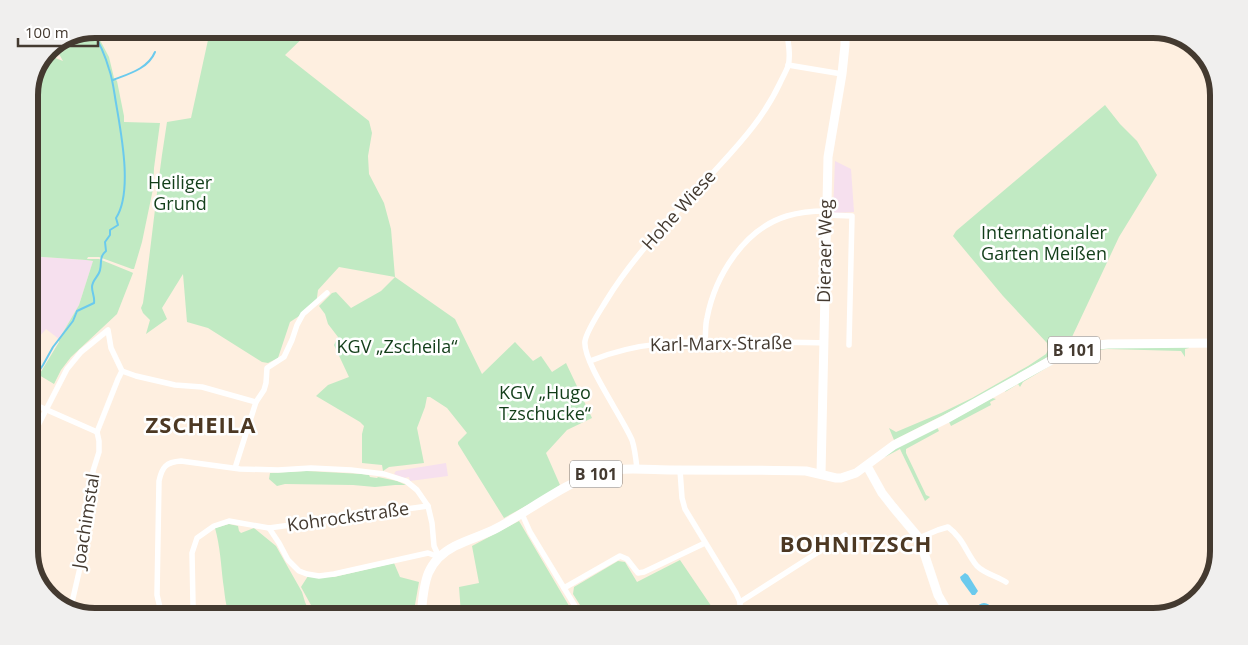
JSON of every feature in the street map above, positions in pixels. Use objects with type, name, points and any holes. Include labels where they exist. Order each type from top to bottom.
[{"type":"main road","name":"Dieraer Weg","points":[[821,474],[828,157],[842,74],[845,37]]},
{"type":"main road","name":"B 101","points":[[439,556],[456,546],[487,533],[559,491],[590,476],[606,471],[637,469],[806,471],[841,478],[856,473],[867,466],[894,444],[946,419],[1066,352],[1087,346],[1108,344],[1210,343]]},
{"type":"main road","points":[[867,466],[892,506],[919,538],[938,595],[945,608]]},
{"type":"main road","points":[[422,608],[424,588],[429,570],[439,556]]},
{"type":"street","name":"Hohe Wiese","points":[[637,469],[631,438],[590,361],[585,343],[586,337],[613,290],[643,248],[748,134],[761,116],[776,92],[788,66],[787,37]]},
{"type":"street","points":[[788,66],[842,74]]},
{"type":"street","points":[[705,341],[707,318],[713,295],[722,274],[733,256],[747,240],[766,226],[787,216],[806,212],[852,216],[849,345]]},
{"type":"street","points":[[235,468],[256,402],[264,390],[267,368],[284,357],[303,314],[327,293]]},
{"type":"street","points":[[38,425],[67,369],[81,352],[108,330],[111,348],[122,371],[176,385],[202,387],[256,402]]},
{"type":"street","name":"Karl-Marx-Straße","points":[[590,361],[612,352],[663,343],[705,341],[824,343]]},
{"type":"street","points":[[38,406],[97,432],[122,371]]},
{"type":"street","name":"Joachimstal","points":[[72,603],[92,505],[93,471],[99,452],[97,432]]},
{"type":"street","points":[[160,608],[157,596],[158,493],[161,471],[165,466],[174,462],[181,461],[227,468],[350,470],[384,474],[406,481],[417,490],[428,506],[434,546],[439,556]]},
{"type":"street","points":[[680,470],[683,504],[736,593],[740,602],[740,608]]},
{"type":"street","name":"Kohrockstraße","points":[[194,608],[192,553],[197,538],[214,526],[229,521],[269,528],[428,506]]},
{"type":"street","points":[[522,514],[530,532],[576,608]]},
{"type":"street","points":[[919,538],[948,527],[962,541],[981,570],[1006,582]]},
{"type":"street","points":[[269,528],[292,566],[299,571],[318,576],[428,553],[439,556]]},
{"type":"street","points":[[740,602],[845,534]]},
{"type":"street","points":[[564,588],[620,556],[627,559],[638,573],[644,572],[706,543]]},
{"type":"shaded area","points":[[835,161],[851,169],[854,212],[833,213]]},
{"type":"shaded area","points":[[38,257],[93,261],[79,305],[59,339],[46,329],[38,338]]},
{"type":"shaded area","points":[[446,463],[448,476],[410,481],[409,477],[404,478],[394,474],[396,471]]},
{"type":"green space","points":[[98,37],[109,57],[114,78],[117,81],[124,122],[160,123],[153,189],[142,242],[134,269],[99,257],[88,257],[87,259],[99,259],[133,273],[117,314],[71,357],[61,370],[54,384],[39,375],[79,305],[93,261],[38,257],[39,80],[52,57],[63,61],[58,51],[63,47],[83,39]]},
{"type":"green space","name":"Heiliger Grund","points":[[202,37],[304,37],[285,55],[369,121],[372,133],[368,156],[369,174],[384,203],[391,229],[395,277],[339,267],[318,290],[316,305],[290,322],[278,358],[268,363],[262,362],[208,328],[187,322],[183,274],[162,308],[167,319],[146,334],[150,320],[141,308],[167,122],[191,118],[208,40]]},
{"type":"green space","name":"Internationaler Garten Meißen","points":[[1105,105],[1137,141],[1157,175],[1119,237],[1072,337],[1056,344],[1057,350],[1053,354],[973,400],[894,440],[889,428],[896,432],[941,413],[972,398],[1046,354],[1048,350],[1047,343],[1003,296],[953,236],[956,231]]},
{"type":"green space","points":[[395,277],[455,319],[482,374],[515,342],[533,361],[541,356],[552,372],[566,363],[592,418],[567,430],[546,453],[560,485],[504,518],[458,444],[467,433],[447,408],[430,397],[427,397],[417,428],[424,463],[389,467],[383,471],[382,465],[362,463],[362,434],[364,426],[316,396],[328,385],[349,377],[334,345],[338,337],[328,324],[325,314],[319,306],[332,293],[336,292],[351,308],[381,291]]},
{"type":"green space","points":[[1189,346],[1189,348],[1185,349],[1185,357],[1181,351],[1107,349],[1083,352],[1053,364],[1023,382],[1020,387],[1018,384],[1005,392],[1006,390],[1070,354],[1093,348]]},
{"type":"green space","points":[[992,398],[996,399],[990,402],[991,405],[951,426],[949,422]]},
{"type":"green space","points":[[937,427],[939,431],[906,449],[906,453],[926,495],[930,497],[925,501],[900,449],[884,456],[911,439]]},
{"type":"green space","points":[[306,471],[362,474],[397,481],[406,485],[375,487],[285,484],[277,486],[269,479],[270,473]]},
{"type":"green space","points":[[519,521],[570,608],[461,608],[459,587],[479,583],[472,546]]},
{"type":"green space","points":[[229,524],[238,526],[241,533],[254,528],[276,546],[302,592],[308,608],[227,608],[215,528]]},
{"type":"green space","points":[[680,560],[713,608],[582,608],[573,594],[574,587],[618,561],[625,562],[637,582]]},
{"type":"green space","points":[[394,563],[400,577],[419,582],[414,608],[313,608],[301,587],[308,576],[334,577]]},
{"type":"water","points":[[965,573],[978,591],[975,595],[972,595],[961,580],[960,577]]},
{"type":"water","points":[[984,603],[992,608],[976,608]]},
{"type":"waterway","points":[[38,372],[53,347],[73,321],[77,311],[94,303],[92,285],[101,267],[102,258],[106,251],[105,242],[110,235],[110,230],[118,225],[116,218],[124,193],[123,146],[112,82],[104,54],[96,37]]},
{"type":"waterway","points":[[113,80],[143,67],[155,52]]},
{"type":"district","name":"ZSCHEILA","points":[[201,425]]},
{"type":"district","name":"BOHNITZSCH","points":[[856,544]]},
{"type":"park label","name":"KGV „Zscheila“","points":[[397,347]]},
{"type":"park label","name":"KGV „Hugo Tzschucke“","points":[[545,403]]}]
